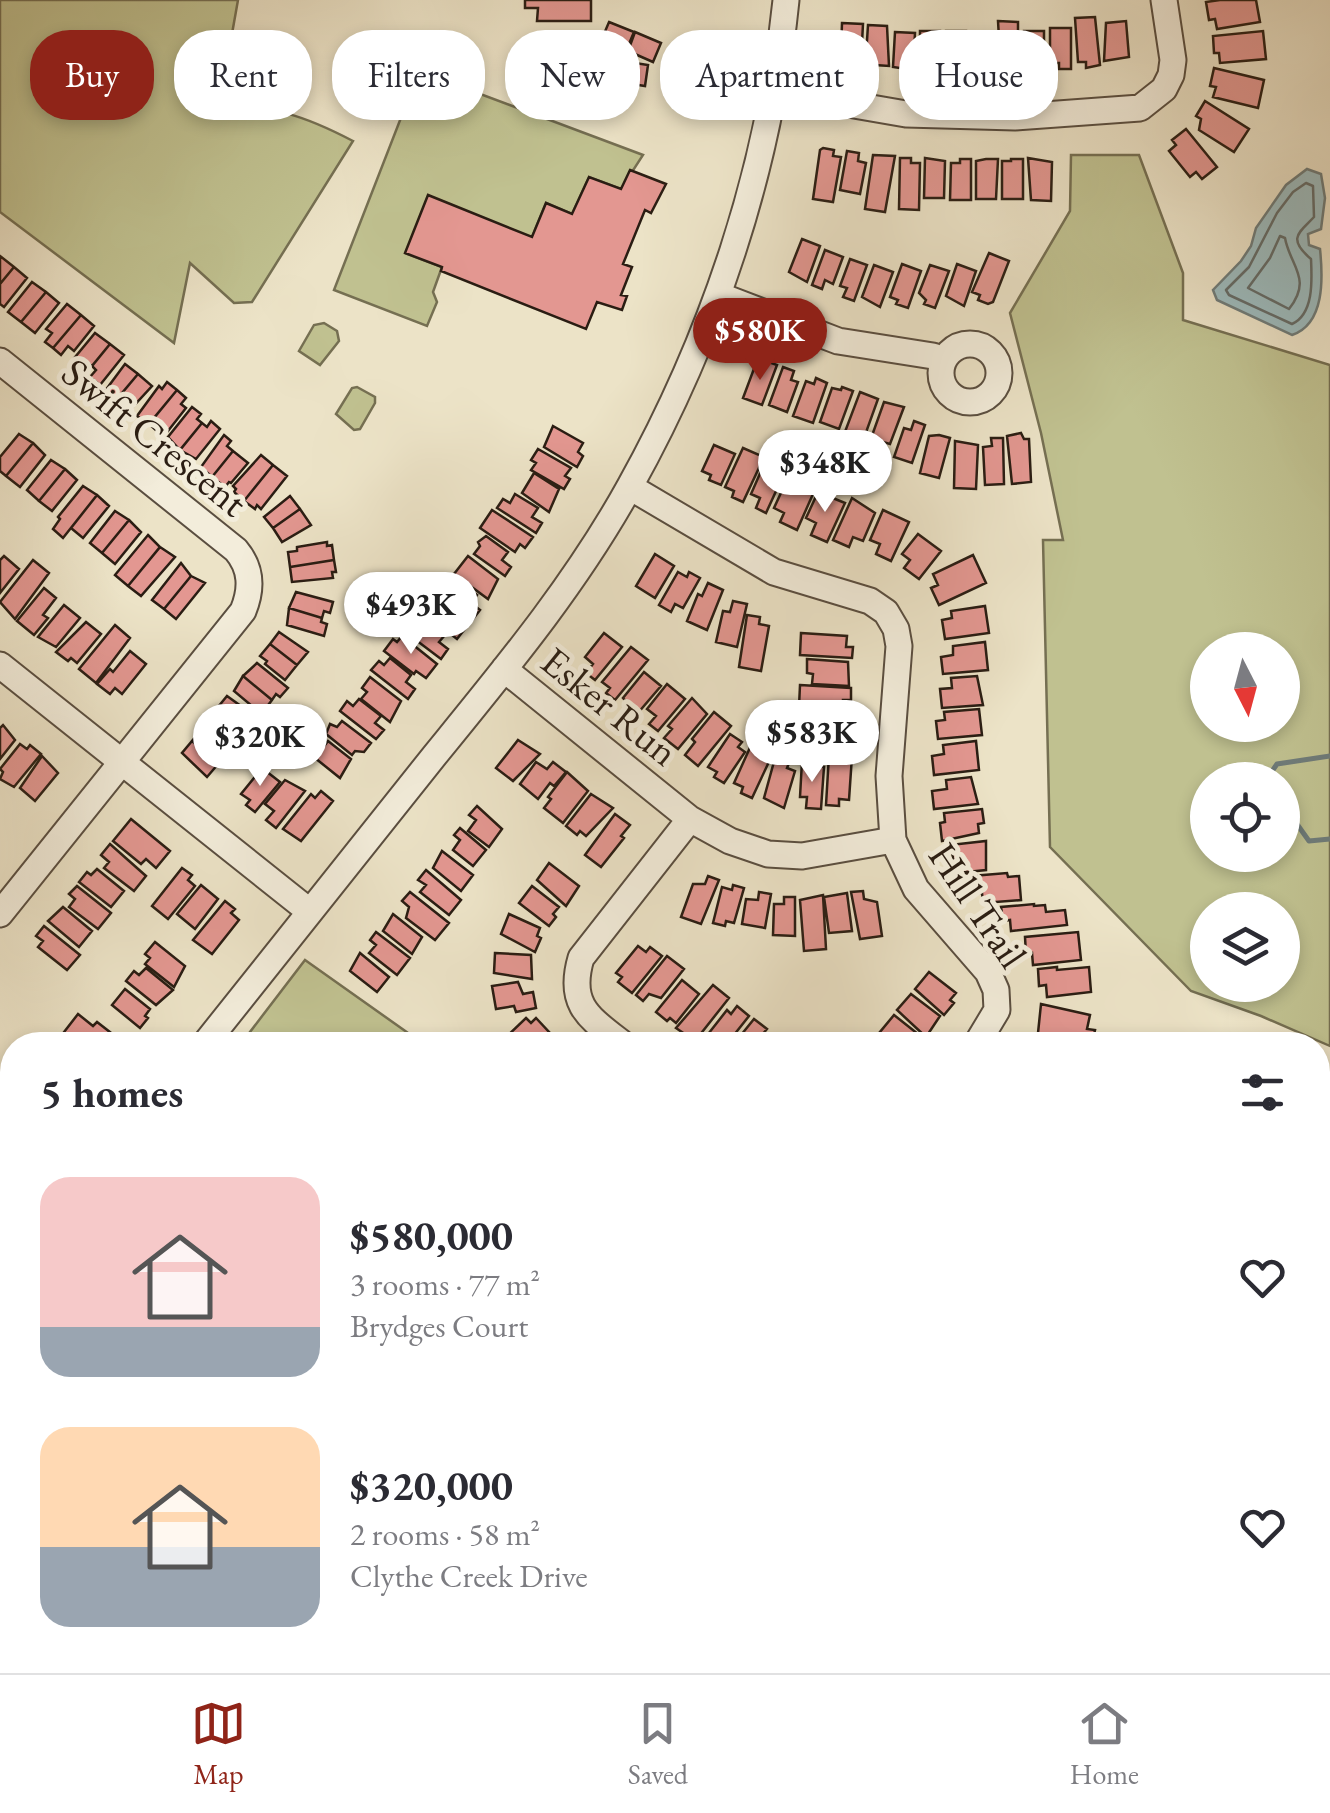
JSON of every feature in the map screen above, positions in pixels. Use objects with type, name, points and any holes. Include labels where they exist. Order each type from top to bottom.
[{"type":"street","points":[[782,30],[786,0]]},
{"type":"street","points":[[879,109],[906,114],[1015,117],[1140,108],[1164,89],[1171,75],[1173,60],[1164,0]]},
{"type":"street","points":[[214,1032],[558,600],[630,488],[688,370],[718,295],[751,190],[767,120]]},
{"type":"street","points":[[718,295],[838,341],[943,360]]},
{"type":"street","name":"Swift Crescent","points":[[0,361],[236,550],[245,560],[249,574],[248,600],[243,612],[0,914]]},
{"type":"street","name":"Hill Trail","points":[[630,488],[774,572],[870,601],[886,612],[896,628],[899,646],[889,776],[893,840],[916,889],[988,972],[996,990],[997,1010],[986,1032]]},
{"type":"street","points":[[0,665],[310,911]]},
{"type":"street","name":"Esker Run","points":[[504,670],[690,819],[730,841],[768,854],[822,854],[893,840]]},
{"type":"street","points":[[608,1032],[586,1015],[578,998],[575,979],[581,958],[690,819]]},
{"type":"green space","points":[[0,0],[238,0],[233,30],[174,30],[174,120],[305,120],[353,141],[252,302],[234,303],[190,263],[174,343],[0,212]]},
{"type":"green space","points":[[485,96],[505,103],[505,120],[550,120],[643,155],[621,189],[589,177],[572,214],[546,203],[532,237],[405,253],[442,267],[433,292],[437,302],[427,326],[334,290],[400,120],[485,120]]},
{"type":"green space","points":[[1071,155],[1139,155],[1183,273],[1183,320],[1330,365],[1330,1032],[1298,1032],[1222,1002],[1300,1002],[1300,892],[1190,892],[1190,990],[1050,847],[1043,540],[1063,540],[1010,313],[1070,211]]},
{"type":"green space","points":[[324,323],[337,331],[339,341],[320,365],[299,351],[314,325]]},
{"type":"green space","points":[[352,388],[375,397],[375,403],[360,429],[354,430],[336,414]]},
{"type":"green space","points":[[305,960],[407,1032],[250,1032]]},
{"type":"water","points":[[1307,169],[1321,174],[1325,198],[1321,229],[1308,234],[1309,245],[1320,249],[1320,299],[1311,321],[1292,335],[1217,300],[1213,290],[1241,261],[1256,228],[1286,185]]},
{"type":"building","points":[[525,0],[591,0],[591,21],[537,21],[538,8],[525,8]]},
{"type":"building","points":[[1256,0],[1260,22],[1217,29],[1215,19],[1209,20],[1206,2]]},
{"type":"building","points":[[1095,17],[1100,65],[1086,68],[1086,62],[1078,62],[1075,18]]},
{"type":"building","points":[[998,21],[1018,22],[1018,30],[999,30]]},
{"type":"building","points":[[1126,21],[1129,57],[1104,61],[1106,23]]},
{"type":"building","points":[[609,22],[629,30],[606,30]]},
{"type":"building","points":[[842,23],[863,24],[863,30],[842,30]]},
{"type":"building","points":[[868,25],[887,26],[889,66],[879,65],[879,30],[868,30]]},
{"type":"building","points":[[1071,28],[1071,69],[1059,69],[1058,30],[1050,30]]},
{"type":"building","points":[[1263,31],[1266,59],[1220,63],[1219,53],[1214,53],[1213,36]]},
{"type":"building","points":[[895,32],[899,32],[899,68],[893,67]]},
{"type":"building","points":[[640,34],[660,43],[653,62],[640,56]]},
{"type":"building","points":[[640,64],[648,65],[645,86],[640,85]]},
{"type":"building","points":[[1214,68],[1264,80],[1258,108],[1213,97],[1216,87],[1210,86]]},
{"type":"building","points":[[1205,101],[1249,129],[1234,152],[1199,130],[1201,119],[1196,116]]},
{"type":"building","points":[[1186,129],[1217,167],[1202,179],[1196,172],[1190,177],[1169,151],[1176,145],[1172,140]]},
{"type":"building","points":[[823,148],[834,150],[833,156],[841,157],[833,202],[813,199]]},
{"type":"building","points":[[847,151],[859,153],[858,161],[866,163],[860,194],[840,190]]},
{"type":"building","points":[[873,155],[895,156],[885,212],[865,209]]},
{"type":"building","points":[[900,158],[920,163],[919,210],[899,209]]},
{"type":"building","points":[[925,158],[945,161],[944,198],[924,198]]},
{"type":"building","points":[[1028,158],[1052,162],[1051,201],[1031,200]]},
{"type":"building","points":[[960,159],[971,159],[971,200],[950,200],[951,163],[960,163]]},
{"type":"building","points":[[998,159],[996,199],[976,199],[976,161]]},
{"type":"building","points":[[1023,159],[1023,199],[1002,199],[1002,161]]},
{"type":"building","points":[[630,170],[666,184],[651,213],[645,210],[623,264],[632,267],[621,295],[627,296],[622,310],[597,302],[586,329],[405,253],[428,195],[532,237],[546,203],[572,214],[589,177],[621,189]]},
{"type":"building","points":[[802,239],[820,246],[807,282],[789,272]]},
{"type":"building","points":[[825,250],[843,257],[833,284],[825,280],[822,289],[812,285]]},
{"type":"building","points":[[989,253],[1009,261],[993,302],[988,304],[972,292]]},
{"type":"building","points":[[0,256],[14,267],[0,284]]},
{"type":"building","points":[[850,259],[867,265],[854,301],[843,297],[847,288],[840,286]]},
{"type":"building","points":[[902,264],[921,271],[908,308],[890,297]]},
{"type":"building","points":[[957,264],[976,271],[964,306],[946,296]]},
{"type":"building","points":[[874,265],[893,272],[880,307],[862,297]]},
{"type":"building","points":[[930,265],[949,271],[935,308],[924,304],[926,300],[919,293]]},
{"type":"building","points":[[14,267],[27,278],[4,307],[0,304],[0,284]]},
{"type":"building","points":[[32,282],[46,292],[21,322],[8,312]]},
{"type":"building","points":[[46,292],[59,303],[35,333],[21,322]]},
{"type":"building","points":[[67,304],[81,315],[53,348],[45,342],[52,333],[46,329]]},
{"type":"building","points":[[81,315],[94,326],[74,351],[68,346],[61,355],[53,348]]},
{"type":"building","points":[[95,333],[110,344],[92,366],[86,362],[81,369],[71,362]]},
{"type":"building","points":[[110,344],[124,355],[100,385],[90,377],[96,370],[92,366]]},
{"type":"building","points":[[766,361],[777,365],[762,405],[743,398],[755,366]]},
{"type":"building","points":[[125,364],[138,374],[117,399],[105,391]]},
{"type":"building","points":[[783,367],[794,371],[791,380],[798,382],[787,412],[769,405]]},
{"type":"building","points":[[138,374],[152,386],[129,411],[117,399]]},
{"type":"building","points":[[816,378],[827,383],[813,423],[793,416],[806,381],[814,384]]},
{"type":"building","points":[[167,382],[177,390],[149,424],[137,416],[159,386],[162,389]]},
{"type":"building","points":[[832,388],[853,391],[839,429],[820,422]]},
{"type":"building","points":[[177,390],[186,398],[181,404],[186,408],[168,431],[164,429],[160,434],[149,424]]},
{"type":"building","points":[[860,392],[878,399],[859,452],[840,445]]},
{"type":"building","points":[[884,402],[904,407],[890,444],[883,442],[881,448],[869,444]]},
{"type":"building","points":[[192,407],[201,414],[197,419],[202,423],[180,450],[168,437]]},
{"type":"building","points":[[211,421],[220,429],[196,459],[180,450],[202,423],[207,427]]},
{"type":"building","points":[[914,421],[925,425],[912,463],[894,457],[904,428],[911,430]]},
{"type":"building","points":[[553,426],[583,443],[578,452],[583,456],[577,467],[544,447]]},
{"type":"building","points":[[1021,433],[1029,439],[1031,482],[1012,484],[1007,436]]},
{"type":"building","points":[[19,434],[33,443],[6,476],[0,471],[0,457]]},
{"type":"building","points":[[224,435],[231,441],[227,446],[233,451],[212,477],[201,467]]},
{"type":"building","points":[[929,436],[950,438],[939,478],[920,473]]},
{"type":"building","points":[[991,438],[1003,438],[1004,484],[985,485],[983,447],[992,446]]},
{"type":"building","points":[[955,441],[978,445],[976,489],[954,488]]},
{"type":"building","points":[[33,443],[45,455],[20,487],[6,476]]},
{"type":"building","points":[[714,445],[735,454],[721,485],[709,480],[711,475],[702,471]]},
{"type":"building","points":[[743,448],[764,457],[743,502],[732,497],[734,491],[725,487]]},
{"type":"building","points":[[538,449],[571,468],[565,476],[570,479],[564,489],[531,470],[536,463],[531,460]]},
{"type":"building","points":[[233,451],[248,463],[225,487],[212,477]]},
{"type":"building","points":[[261,455],[273,465],[244,501],[233,486]]},
{"type":"building","points":[[51,460],[65,469],[39,501],[27,490]]},
{"type":"building","points":[[273,465],[287,476],[261,509],[257,505],[255,509],[244,501]]},
{"type":"building","points":[[65,469],[77,480],[52,511],[39,501]]},
{"type":"building","points":[[762,469],[782,478],[766,513],[756,508],[760,498],[751,494]]},
{"type":"building","points":[[534,473],[559,489],[549,512],[522,493]]},
{"type":"building","points":[[786,482],[813,494],[797,530],[780,522],[784,513],[774,508]]},
{"type":"building","points":[[83,486],[97,495],[63,538],[53,529]]},
{"type":"building","points":[[818,492],[845,503],[827,542],[811,535],[816,523],[806,518]]},
{"type":"building","points":[[515,494],[538,508],[532,517],[542,523],[536,533],[497,508],[503,499],[510,503]]},
{"type":"building","points":[[97,495],[109,506],[83,538],[71,528]]},
{"type":"building","points":[[290,496],[300,509],[273,528],[264,517]]},
{"type":"building","points":[[852,498],[875,513],[863,541],[853,537],[849,547],[833,540]]},
{"type":"building","points":[[300,509],[311,525],[282,542],[273,528]]},
{"type":"building","points":[[492,510],[533,537],[525,548],[520,544],[515,552],[480,528]]},
{"type":"building","points":[[883,510],[909,522],[891,561],[876,554],[880,544],[870,540]]},
{"type":"building","points":[[115,511],[129,520],[102,553],[90,543]]},
{"type":"building","points":[[129,520],[141,532],[115,564],[102,553]]},
{"type":"building","points":[[918,534],[941,551],[919,579],[904,568],[910,560],[902,554]]},
{"type":"building","points":[[148,535],[160,547],[128,586],[115,575]]},
{"type":"building","points":[[486,536],[508,552],[502,560],[511,567],[505,576],[474,554],[480,546],[478,542]]},
{"type":"building","points":[[327,542],[327,546],[332,545],[334,560],[290,567],[288,552]]},
{"type":"building","points":[[160,547],[175,557],[141,596],[128,586]]},
{"type":"building","points":[[655,554],[674,566],[655,598],[636,586]]},
{"type":"building","points":[[973,555],[986,583],[939,605],[931,588],[938,585],[933,574]]},
{"type":"building","points":[[4,556],[19,569],[0,593],[0,560]]},
{"type":"building","points":[[468,556],[498,579],[488,599],[454,574]]},
{"type":"building","points":[[33,560],[49,573],[15,619],[0,602]]},
{"type":"building","points":[[334,560],[333,578],[292,582],[290,567]]},
{"type":"building","points":[[181,563],[191,576],[164,609],[152,600]]},
{"type":"building","points":[[678,572],[700,578],[683,608],[675,604],[671,612],[659,605]]},
{"type":"building","points":[[191,576],[205,583],[176,619],[164,609]]},
{"type":"building","points":[[455,578],[477,595],[471,603],[480,610],[473,619],[437,591],[445,581],[450,585]]},
{"type":"building","points":[[708,583],[723,590],[707,630],[687,621],[698,594],[702,596]]},
{"type":"building","points":[[44,588],[56,598],[43,615],[48,618],[34,635],[17,621]]},
{"type":"building","points":[[296,592],[333,602],[330,613],[324,611],[322,618],[289,608]]},
{"type":"building","points":[[438,596],[471,621],[457,639],[429,617],[436,609],[430,605]]},
{"type":"building","points":[[733,601],[747,604],[737,647],[716,642],[723,611],[730,612]]},
{"type":"building","points":[[64,605],[80,618],[56,647],[38,637]]},
{"type":"building","points":[[985,606],[989,633],[945,639],[942,620],[952,618],[951,611]]},
{"type":"building","points":[[289,608],[322,618],[321,622],[327,624],[324,636],[287,625]]},
{"type":"building","points":[[747,615],[760,617],[759,624],[769,626],[761,671],[739,667]]},
{"type":"building","points":[[423,618],[445,635],[439,642],[448,649],[441,659],[404,631],[413,620],[418,624]]},
{"type":"building","points":[[86,622],[101,634],[77,663],[71,658],[68,661],[56,652]]},
{"type":"building","points":[[115,625],[130,638],[96,683],[79,669]]},
{"type":"building","points":[[279,632],[308,652],[297,665],[270,644]]},
{"type":"building","points":[[604,633],[622,647],[595,680],[586,673],[593,664],[585,657]]},
{"type":"building","points":[[801,633],[847,636],[846,647],[853,647],[852,658],[800,655]]},
{"type":"building","points":[[402,636],[437,664],[426,678],[416,671],[414,674],[384,651],[393,639],[397,642]]},
{"type":"building","points":[[985,642],[988,670],[943,674],[941,657],[953,655],[953,646]]},
{"type":"building","points":[[270,644],[297,665],[285,680],[260,656]]},
{"type":"building","points":[[631,647],[648,660],[615,700],[606,693],[610,688],[602,682]]},
{"type":"building","points":[[130,651],[146,664],[122,694],[115,688],[110,694],[97,684]]},
{"type":"building","points":[[390,658],[411,675],[406,682],[415,689],[408,699],[371,670],[379,661],[384,665]]},
{"type":"building","points":[[807,659],[848,662],[849,686],[812,684]]},
{"type":"building","points":[[257,663],[288,688],[280,697],[276,694],[272,700],[243,676]]},
{"type":"building","points":[[644,672],[661,686],[637,714],[623,698]]},
{"type":"building","points":[[243,676],[272,700],[272,707],[264,716],[234,691]]},
{"type":"building","points":[[977,676],[983,705],[942,708],[940,689],[952,688],[951,678]]},
{"type":"building","points":[[370,677],[401,701],[390,722],[361,699],[367,692],[362,688]]},
{"type":"building","points":[[667,684],[685,699],[658,731],[649,724],[656,716],[647,709]]},
{"type":"building","points":[[800,685],[851,688],[851,700],[843,700],[843,709],[799,707]]},
{"type":"building","points":[[227,696],[259,719],[256,722],[261,725],[253,735],[218,707]]},
{"type":"building","points":[[692,698],[707,714],[678,749],[664,738],[672,729],[668,726]]},
{"type":"building","points":[[359,699],[381,716],[375,723],[384,730],[376,739],[340,711],[347,701],[353,706]]},
{"type":"building","points":[[218,707],[253,735],[245,744],[241,741],[237,746],[213,727],[216,724],[208,718]]},
{"type":"building","points":[[979,709],[982,735],[938,739],[936,721],[945,720],[944,712]]},
{"type":"building","points":[[805,711],[843,714],[846,737],[808,734]]},
{"type":"building","points":[[714,712],[731,726],[698,766],[685,755],[695,742],[692,739]]},
{"type":"building","points":[[342,721],[371,743],[364,752],[355,751],[352,755],[326,734],[330,724],[337,727]]},
{"type":"building","points":[[3,725],[15,740],[0,759],[0,728]]},
{"type":"building","points":[[201,730],[230,750],[219,763],[192,741]]},
{"type":"building","points":[[730,734],[742,742],[738,747],[745,752],[724,783],[708,767]]},
{"type":"building","points":[[518,740],[540,754],[513,781],[496,768]]},
{"type":"building","points":[[192,741],[219,763],[207,777],[182,753]]},
{"type":"building","points":[[328,741],[351,759],[340,778],[315,758]]},
{"type":"building","points":[[753,741],[774,751],[752,798],[741,793],[743,787],[734,783]]},
{"type":"building","points":[[976,741],[979,770],[934,775],[932,756],[944,754],[943,745]]},
{"type":"building","points":[[20,744],[27,749],[30,745],[41,754],[14,787],[0,779],[0,769]]},
{"type":"building","points":[[829,755],[852,756],[849,800],[839,799],[839,806],[826,805]]},
{"type":"building","points":[[42,756],[58,773],[35,801],[20,788]]},
{"type":"building","points":[[775,758],[789,763],[787,768],[795,771],[784,808],[764,798]]},
{"type":"building","points":[[802,761],[824,767],[821,809],[806,808],[807,797],[800,797]]},
{"type":"building","points":[[536,762],[547,769],[553,762],[566,772],[554,786],[550,783],[538,799],[520,784]]},
{"type":"building","points":[[262,768],[280,782],[255,812],[246,805],[250,800],[241,794]]},
{"type":"building","points":[[567,772],[588,791],[563,823],[544,808]]},
{"type":"building","points":[[971,777],[978,804],[934,809],[932,791],[947,789],[946,780]]},
{"type":"building","points":[[285,780],[305,791],[276,828],[266,820],[274,811],[265,804]]},
{"type":"building","points":[[321,791],[333,801],[301,841],[283,829],[311,794],[315,798]]},
{"type":"building","points":[[591,794],[613,808],[586,836],[580,831],[577,835],[566,826]]},
{"type":"building","points":[[477,806],[502,829],[489,847],[468,831],[476,820],[469,815]]},
{"type":"building","points":[[982,809],[984,823],[978,824],[979,833],[942,841],[940,823],[945,822],[944,813]]},
{"type":"building","points":[[615,814],[630,825],[601,867],[585,855]]},
{"type":"building","points":[[131,819],[170,851],[156,868],[146,859],[141,864],[113,841]]},
{"type":"building","points":[[460,828],[486,850],[473,866],[453,850],[460,840],[454,835]]},
{"type":"building","points":[[986,841],[986,870],[957,873],[950,845]]},
{"type":"building","points":[[110,844],[146,876],[134,891],[104,868],[109,862],[101,855]]},
{"type":"building","points":[[442,851],[473,875],[461,891],[433,868]]},
{"type":"building","points":[[549,863],[579,886],[566,906],[537,880]]},
{"type":"building","points":[[182,868],[192,875],[188,880],[195,886],[168,919],[152,906]]},
{"type":"building","points":[[97,869],[124,891],[111,907],[79,882],[87,872],[91,875]]},
{"type":"building","points":[[426,870],[461,900],[449,915],[420,892],[426,885],[418,880]]},
{"type":"building","points":[[1007,873],[1008,877],[1019,876],[1021,900],[983,903],[982,893],[974,893],[972,876]]},
{"type":"building","points":[[708,876],[719,880],[701,924],[681,917],[693,884],[705,884]]},
{"type":"building","points":[[201,885],[218,899],[195,929],[177,914]]},
{"type":"building","points":[[733,885],[744,888],[734,923],[713,923],[722,887],[732,890]]},
{"type":"building","points":[[77,886],[111,913],[98,929],[69,907],[75,899],[69,894]]},
{"type":"building","points":[[532,886],[559,907],[549,926],[519,903]]},
{"type":"building","points":[[863,891],[864,899],[877,902],[882,936],[860,939],[851,892]]},
{"type":"building","points":[[410,892],[449,923],[435,940],[406,918],[409,907],[402,901]]},
{"type":"building","points":[[759,892],[771,894],[765,928],[742,924],[746,899],[758,900]]},
{"type":"building","points":[[847,893],[852,931],[829,933],[824,897]]},
{"type":"building","points":[[823,895],[826,949],[804,951],[800,900]]},
{"type":"building","points":[[784,897],[795,897],[795,936],[773,935],[774,904],[784,904]]},
{"type":"building","points":[[225,901],[235,909],[231,913],[239,920],[212,954],[193,940]]},
{"type":"building","points":[[1045,905],[1046,912],[1065,910],[1067,925],[1011,931],[1010,920],[1003,921],[1001,907]]},
{"type":"building","points":[[63,907],[92,931],[79,947],[48,921]]},
{"type":"building","points":[[393,914],[422,937],[412,954],[383,931]]},
{"type":"building","points":[[509,914],[540,928],[537,936],[541,938],[535,952],[501,934]]},
{"type":"building","points":[[44,926],[80,955],[67,970],[38,947],[43,941],[36,936]]},
{"type":"building","points":[[376,932],[410,958],[397,975],[369,953],[376,945],[370,940]]},
{"type":"building","points":[[1078,932],[1081,960],[1033,965],[1032,953],[1026,954],[1025,937]]},
{"type":"building","points":[[155,942],[185,966],[174,987],[145,964],[150,958],[145,954]]},
{"type":"building","points":[[638,946],[646,952],[650,947],[662,956],[632,993],[618,982],[622,977],[616,973]]},
{"type":"building","points":[[360,953],[389,977],[377,992],[350,971]]},
{"type":"building","points":[[495,953],[531,955],[532,979],[494,973]]},
{"type":"building","points":[[667,956],[684,969],[661,998],[649,994],[643,1001],[636,995]]},
{"type":"building","points":[[1089,967],[1091,992],[1047,997],[1046,985],[1039,986],[1038,969]]},
{"type":"building","points":[[146,968],[173,990],[156,1005],[126,981],[134,971],[139,975]]},
{"type":"building","points":[[929,972],[956,993],[950,1000],[954,1003],[944,1015],[915,989]]},
{"type":"building","points":[[682,980],[699,994],[676,1023],[670,1018],[667,1021],[656,1012]]},
{"type":"building","points":[[518,982],[523,994],[533,992],[536,1008],[516,1012],[514,1006],[496,1009],[492,986]]},
{"type":"building","points":[[713,985],[729,998],[702,1032],[682,1032],[676,1028]]},
{"type":"building","points":[[125,989],[150,1009],[140,1028],[112,1005]]},
{"type":"building","points":[[911,994],[940,1016],[929,1032],[921,1032],[897,1010]]},
{"type":"building","points":[[1041,1004],[1090,1015],[1087,1029],[1095,1030],[1095,1032],[1038,1032]]},
{"type":"building","points":[[737,1006],[749,1016],[736,1032],[710,1032],[727,1010],[731,1014]]},
{"type":"building","points":[[78,1014],[93,1026],[97,1022],[110,1032],[64,1032]]},
{"type":"building","points":[[894,1015],[915,1032],[880,1032]]},
{"type":"building","points":[[526,1018],[531,1023],[536,1018],[549,1032],[511,1032]]},
{"type":"building","points":[[754,1019],[767,1029],[764,1032],[744,1032]]},
{"type":"waterway","points":[[1290,762],[1330,756]]},
{"type":"waterway","points":[[1300,828],[1309,841],[1330,839]]}]
